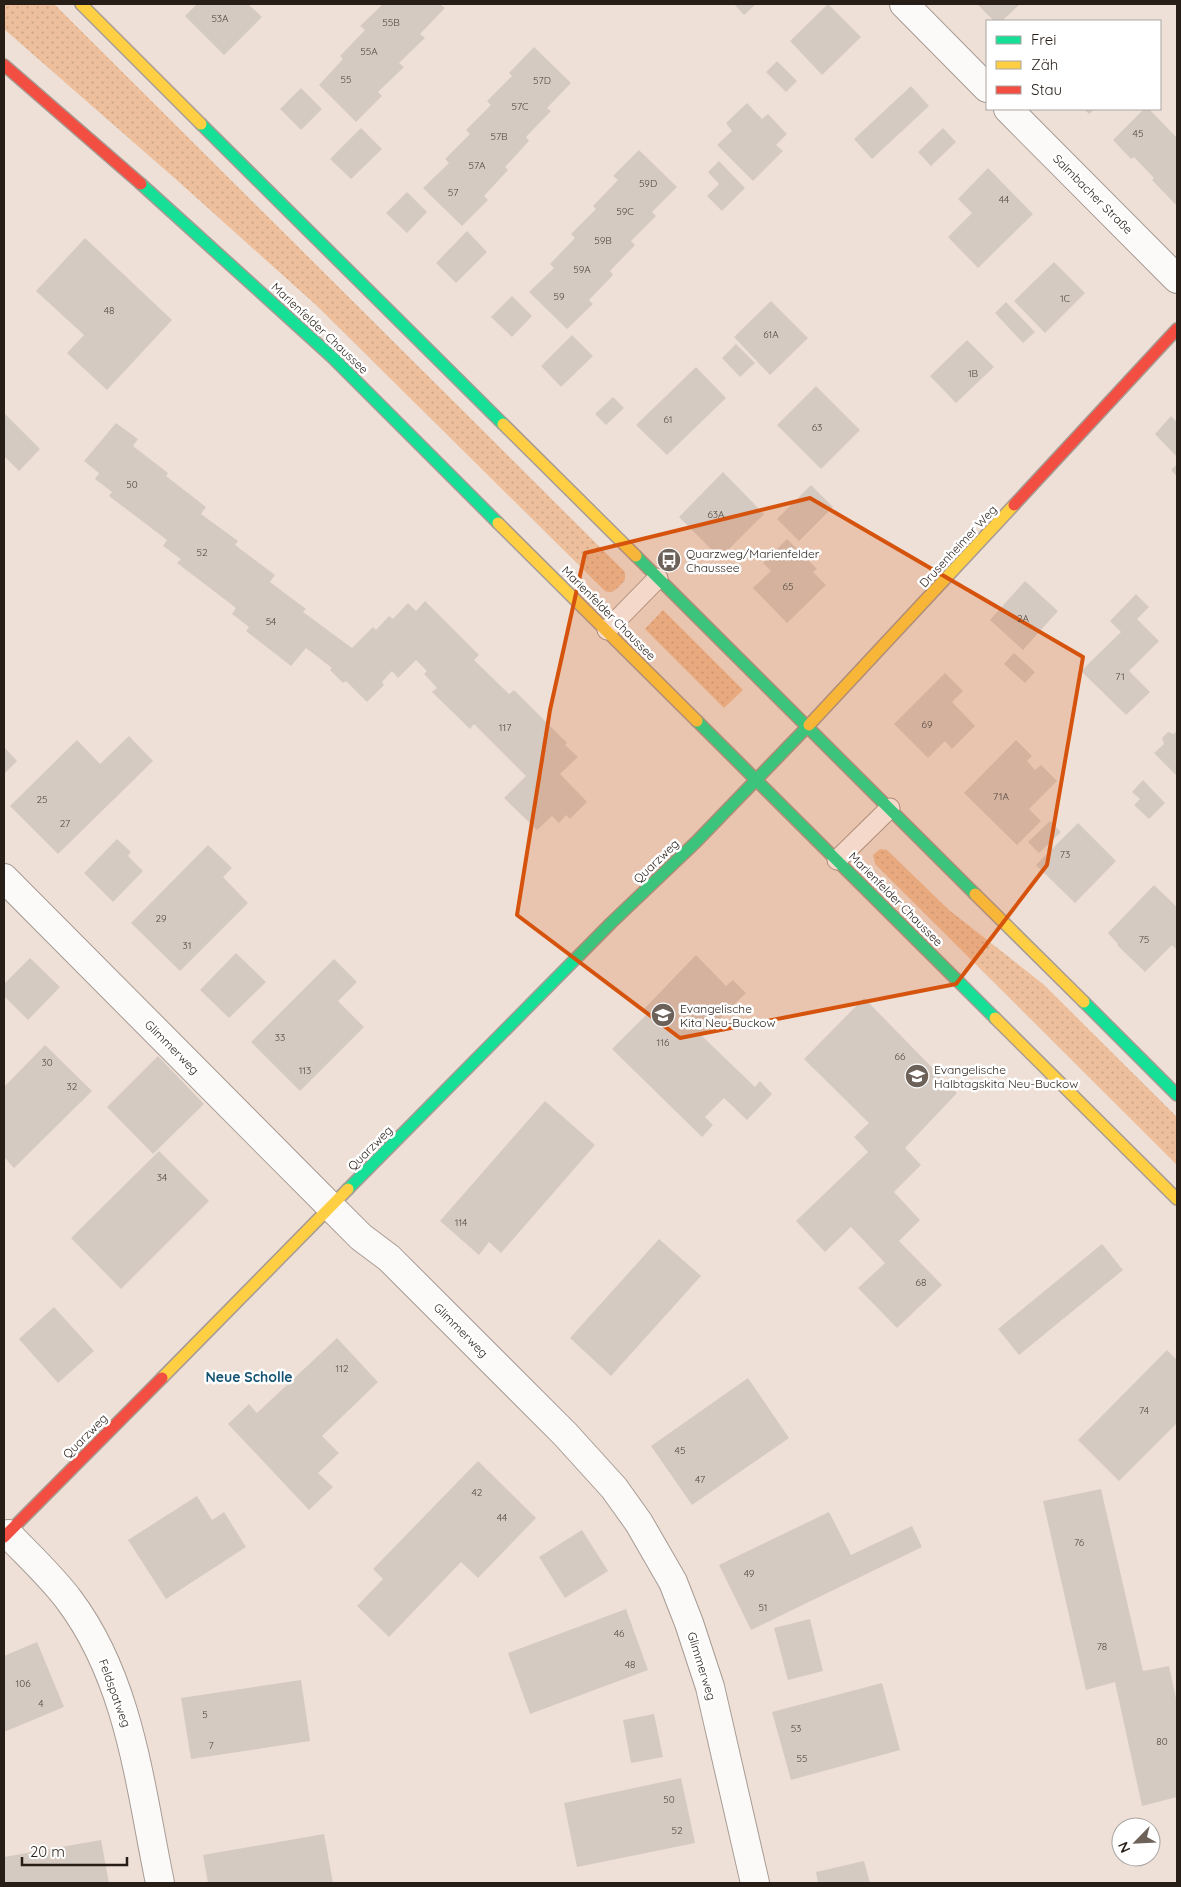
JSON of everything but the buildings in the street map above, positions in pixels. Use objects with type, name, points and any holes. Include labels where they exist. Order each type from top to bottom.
[{"type":"main road","points":[[82,4],[1177,1096]]},
{"type":"main road","name":"Marienfelder Chaussee","points":[[4,65],[99,146],[281,309],[339,364],[1177,1199]]},
{"type":"main road","name":"Drusenheimer Weg","points":[[756,780],[855,678],[1177,329]]},
{"type":"main road","name":"Quarzweg","points":[[6,1536],[611,923],[696,842],[756,780]]},
{"type":"street","points":[[904,4],[986,87]]},
{"type":"street","name":"Salmbacher Straße","points":[[1009,110],[1177,279]]},
{"type":"street","name":"Glimmerweg","points":[[4,878],[361,1237],[389,1258],[565,1434],[614,1488],[639,1523],[673,1582],[689,1623],[710,1687],[754,1883]]},
{"type":"street","name":"Feldspatweg","points":[[6,1536],[69,1599],[89,1629],[105,1662],[129,1730],[160,1883]]},
{"type":"lane","points":[[607,630],[658,578]]},
{"type":"lane","points":[[837,860],[890,808]]},
{"type":"highlighted area","points":[[810,498],[1083,657],[1047,865],[956,984],[680,1038],[517,915],[550,710],[585,553]]},
{"type":"shaded area","points":[[4,4],[54,4],[625,572],[625,580],[614,591],[605,591],[316,305],[4,29]]},
{"type":"shaded area","points":[[663,610],[743,690],[724,708],[645,629]]},
{"type":"shaded area","points":[[880,849],[887,850],[949,910],[1043,984],[1177,1117],[1177,1165],[875,864],[873,855]]},
{"type":"traffic: fast","points":[[201,124],[503,424]]},
{"type":"traffic: fast","points":[[141,184],[332,357],[498,523]]},
{"type":"traffic: fast","points":[[636,556],[975,894]]},
{"type":"traffic: fast","points":[[697,721],[995,1018]]},
{"type":"traffic: fast","points":[[348,1189],[611,923],[696,842],[809,725]]},
{"type":"traffic: fast","points":[[1084,1002],[1177,1095]]},
{"type":"traffic: slow","points":[[81,4],[201,124]]},
{"type":"traffic: slow","points":[[503,424],[636,556]]},
{"type":"traffic: slow","points":[[809,725],[1014,505]]},
{"type":"traffic: slow","points":[[498,523],[697,721]]},
{"type":"traffic: slow","points":[[975,894],[1084,1002]]},
{"type":"traffic: slow","points":[[995,1018],[1177,1199]]},
{"type":"traffic: slow","points":[[162,1378],[348,1189]]},
{"type":"traffic: jam","points":[[4,65],[141,184]]},
{"type":"traffic: jam","points":[[1014,505],[1177,329]]},
{"type":"traffic: jam","points":[[4,1537],[162,1378]]},
{"type":"place","name":"Quarzweg/Marienfelder Chaussee","points":[[669,560]]},
{"type":"place","name":"Evangelische Kita Neu-Buckow","points":[[663,1015]]},
{"type":"place","name":"Evangelische Halbtagskita Neu-Buckow","points":[[917,1076]]},
{"type":"district","name":"Neue Scholle","points":[[249,1377]]}]
